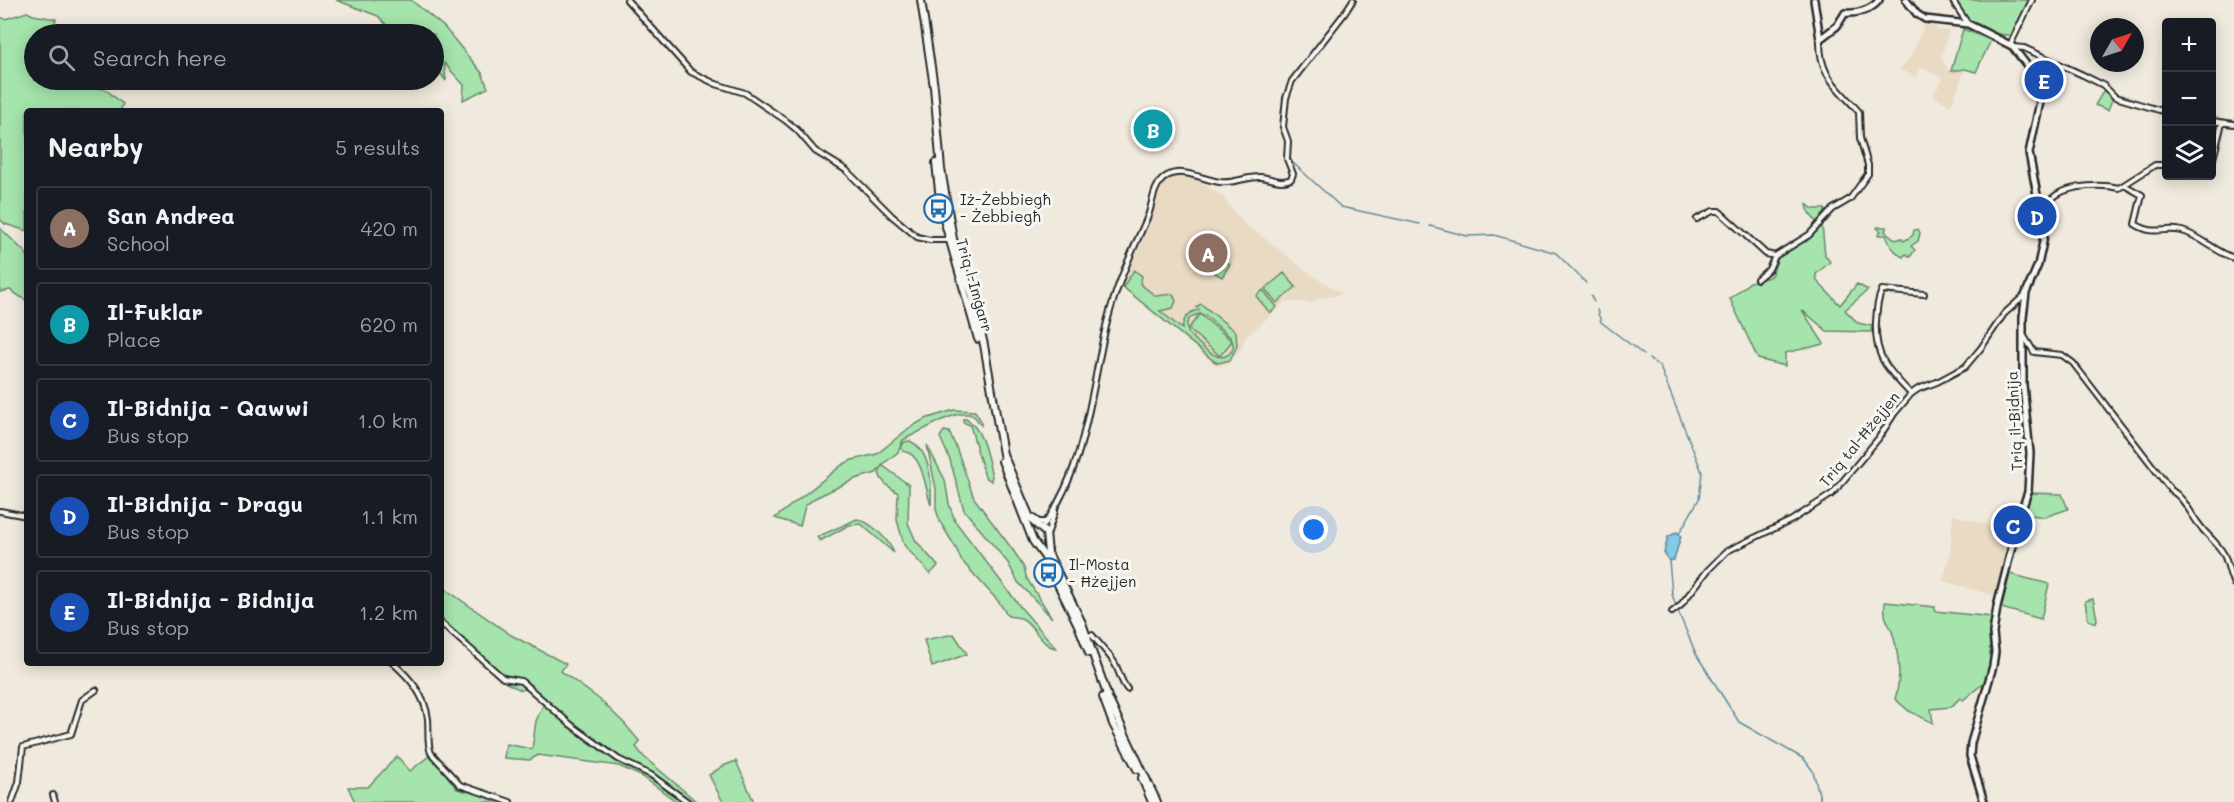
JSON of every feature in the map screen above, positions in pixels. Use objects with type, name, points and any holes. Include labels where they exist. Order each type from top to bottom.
[{"type":"main road","name":"Triq l-Imġarr","points":[[919,0],[930,86],[941,209],[980,346],[999,455],[1035,543],[1044,556],[1078,625],[1113,724],[1155,802]]},
{"type":"main road","name":"Triq l-Imġarr","points":[[919,0],[932,77],[941,169],[952,239],[972,294],[984,345],[1003,454],[1029,515],[1046,538],[1048,553],[1088,636],[1109,700],[1155,802]]},
{"type":"main road","points":[[1032,535],[1040,528]]},
{"type":"main road","points":[[1035,543],[1042,544],[1046,538]]},
{"type":"street","points":[[627,0],[691,72],[716,84],[745,93],[785,120],[816,151],[846,170],[892,216],[917,237],[949,240]]},
{"type":"street","points":[[1040,528],[1047,522],[1056,504],[1083,442],[1107,321],[1124,267],[1149,213],[1160,181],[1178,172],[1221,182],[1258,177],[1284,182],[1292,179],[1287,159],[1288,141],[1283,127],[1286,98],[1292,81],[1353,0]]},
{"type":"street","points":[[1757,279],[1769,269],[1775,256],[1809,235],[1833,209],[1850,199],[1869,171],[1860,138],[1859,112],[1825,72],[1821,62],[1814,0]]},
{"type":"street","points":[[1820,39],[1837,26],[1845,13],[1856,14],[1877,4],[1879,0]]},
{"type":"street","points":[[1906,0],[1917,14],[1925,19],[1968,24],[2011,46],[2024,48],[2083,75],[2103,85],[2115,96],[2162,111]]},
{"type":"street","points":[[1952,0],[1968,24]]},
{"type":"street","points":[[2011,46],[2032,0]]},
{"type":"street","name":"Triq il-Bidnija","points":[[1984,802],[1970,756],[1971,743],[1994,666],[1993,633],[1997,607],[2019,518],[2028,492],[2030,453],[2023,385],[2023,332],[2026,293],[2038,265],[2043,242],[2040,211],[2029,153],[2040,102],[2039,81],[2011,46]]},
{"type":"street","points":[[2216,122],[2234,124]]},
{"type":"street","points":[[2216,145],[2222,123]]},
{"type":"street","points":[[2040,211],[2055,196],[2064,191],[2104,184],[2119,188],[2155,165],[2162,165]]},
{"type":"street","points":[[2124,185],[2142,195],[2135,224],[2154,232],[2184,231],[2234,258]]},
{"type":"street","points":[[1697,219],[1713,211],[1720,212],[1766,254],[1775,256]]},
{"type":"street","points":[[1911,394],[1890,372],[1880,355],[1875,337],[1876,303],[1882,290],[1924,294]]},
{"type":"street","name":"Triq tal-Ħżejjen","points":[[1672,612],[1680,606],[1708,570],[1727,551],[1792,520],[1832,494],[1878,439],[1894,414],[1911,394],[1965,367],[2004,314],[2026,293]]},
{"type":"street","points":[[2023,332],[2034,352],[2062,355],[2073,363],[2171,490],[2181,498],[2199,525],[2213,538],[2224,555],[2234,584]]},
{"type":"street","points":[[1046,538],[1056,504]]},
{"type":"street","points":[[0,511],[24,515]]},
{"type":"street","points":[[1029,515],[1038,522],[1047,522]]},
{"type":"street","points":[[444,626],[503,678],[521,681],[570,724],[618,759],[651,775],[688,802]]},
{"type":"street","points":[[1088,636],[1092,635],[1114,663],[1120,680],[1127,689]]},
{"type":"street","points":[[396,666],[408,677],[422,697],[428,717],[431,753],[460,785],[510,802]]},
{"type":"street","points":[[12,802],[19,782],[22,747],[71,734],[82,700],[96,690]]},
{"type":"street","points":[[53,795],[55,802]]},
{"type":"shaded area","points":[[1926,21],[1934,24],[1938,30],[1949,30],[1941,59],[1949,71],[1965,69],[1951,106],[1933,95],[1943,79],[1920,67],[1916,78],[1900,69],[1911,56]]},
{"type":"shaded area","points":[[1178,176],[1195,178],[1221,195],[1245,225],[1312,275],[1343,294],[1317,299],[1311,303],[1286,301],[1244,339],[1243,346],[1230,363],[1217,366],[1120,285],[1163,180]]},
{"type":"shaded area","points":[[1953,515],[2011,531],[1996,596],[1943,581],[1950,554]]},
{"type":"green space","points":[[336,0],[411,0],[440,24],[386,24],[378,16]]},
{"type":"green space","points":[[1954,0],[2029,0],[2012,35],[2007,35],[1988,31],[1970,23]]},
{"type":"green space","points":[[27,12],[56,19],[55,24],[24,24],[24,90],[106,90],[123,104],[121,108],[24,108],[24,230],[5,224],[0,219],[0,17],[5,19]]},
{"type":"green space","points":[[444,27],[482,73],[488,88],[463,100],[464,85],[444,63]]},
{"type":"green space","points":[[1963,29],[1991,40],[1976,72],[1965,69],[1951,71]]},
{"type":"green space","points":[[2104,90],[2113,97],[2108,110],[2095,105]]},
{"type":"green space","points":[[1807,204],[1813,209],[1829,211],[1818,224],[1809,213]]},
{"type":"green space","points":[[1822,225],[1825,255],[1830,262],[1816,274],[1817,281],[1840,305],[1857,284],[1868,290],[1845,310],[1858,323],[1872,326],[1871,332],[1827,331],[1802,310],[1824,344],[1785,353],[1785,366],[1758,359],[1730,299],[1750,282],[1769,277],[1779,255],[1806,242]]},
{"type":"green space","points":[[1878,227],[1887,227],[1885,231],[1896,240],[1901,238],[1904,241],[1913,235],[1914,230],[1918,229],[1920,233],[1918,241],[1911,246],[1915,250],[1910,257],[1906,254],[1901,256],[1891,247],[1886,235],[1878,235],[1881,231]]},
{"type":"green space","points":[[0,228],[24,251],[24,299],[10,290],[0,292]]},
{"type":"green space","points":[[1203,249],[1230,264],[1222,277],[1196,262]]},
{"type":"green space","points":[[1134,270],[1142,276],[1140,284],[1156,296],[1173,294],[1176,301],[1173,308],[1160,311],[1182,329],[1187,317],[1199,310],[1196,307],[1201,304],[1236,332],[1237,346],[1230,360],[1218,363],[1123,287]],"holes":[[[1200,314],[1188,329],[1220,356],[1232,341],[1232,350],[1226,356],[1220,357],[1208,352],[1189,334],[1187,327],[1187,323],[1193,316]],[[1201,315],[1205,315],[1232,341]]]},
{"type":"green space","points":[[1284,273],[1296,287],[1277,303],[1265,289]]},
{"type":"green space","points":[[1263,290],[1277,307],[1270,313],[1256,296]]},
{"type":"green space","points":[[954,410],[975,411],[981,425],[974,416],[969,414],[958,414],[942,420],[903,440],[898,452],[882,465],[909,485],[908,523],[916,541],[938,566],[930,574],[904,545],[897,520],[898,493],[883,480],[879,473],[882,466],[876,473],[855,479],[815,498],[805,506],[800,526],[775,518],[842,465],[877,454],[909,428],[925,419]]},
{"type":"green space","points":[[963,419],[966,419],[981,437],[992,476],[991,481],[985,477],[970,425],[963,422]]},
{"type":"green space","points":[[944,431],[949,432],[956,447],[974,498],[1015,553],[1024,568],[1027,579],[1052,618],[1018,582],[1008,563],[964,510],[950,460],[940,437]]},
{"type":"green space","points":[[910,441],[922,452],[929,469],[931,505],[920,465],[901,448],[904,442]]},
{"type":"green space","points":[[927,445],[945,480],[949,504],[955,521],[1022,609],[1056,648],[1046,644],[1023,619],[1008,616],[998,601],[961,560],[940,522],[936,509],[936,489]]},
{"type":"green space","points":[[2030,493],[2062,494],[2068,509],[2045,517],[2024,514]]},
{"type":"green space","points":[[857,519],[879,532],[894,553],[861,524],[849,525],[820,541],[817,537]]},
{"type":"green space","points":[[2010,574],[2049,584],[2041,619],[2001,608]]},
{"type":"green space","points":[[444,588],[511,635],[566,664],[561,671],[599,699],[624,723],[640,742],[636,747],[644,757],[697,802],[677,802],[643,777],[619,766],[538,755],[530,760],[504,758],[506,744],[532,749],[536,721],[544,703],[526,689],[521,690],[506,683],[508,680],[502,680],[444,629]]},
{"type":"green space","points":[[2093,599],[2096,623],[2088,620],[2085,601]]},
{"type":"green space","points":[[1885,602],[1935,607],[1935,611],[1992,617],[1989,632],[1990,667],[1985,681],[1951,707],[1931,709],[1933,723],[1909,711],[1895,699],[1899,676],[1898,661],[1896,645],[1885,614]]},
{"type":"green space","points":[[954,634],[967,654],[932,667],[924,640]]},
{"type":"green space","points":[[397,756],[410,771],[429,756],[439,765],[457,789],[491,797],[500,802],[355,802],[348,787],[368,787]]},
{"type":"green space","points":[[736,761],[754,802],[723,802],[709,775]]},
{"type":"water","points":[[1677,532],[1681,536],[1674,560],[1669,561],[1664,553],[1668,537]]},
{"type":"waterway","points":[[1292,162],[1341,207],[1420,224]]},
{"type":"waterway","points":[[1430,226],[1467,236],[1494,235],[1556,253],[1586,283]]},
{"type":"waterway","points":[[1591,296],[1594,302]]},
{"type":"waterway","points":[[1597,310],[1601,322],[1644,355]]},
{"type":"waterway","points":[[1649,359],[1660,367],[1702,472],[1699,499],[1679,534]]},
{"type":"waterway","points":[[1669,561],[1672,594],[1696,654],[1739,722],[1804,759],[1813,771],[1821,802]]},
{"type":"place","name":"Il-Bidnija - Bidnija","points":[[2044,80]]},
{"type":"place","name":"Il-Fuklar","points":[[1153,129]]},
{"type":"place","name":"Iż-Żebbiegħ - Żebbiegħ","points":[[939,208]]},
{"type":"place","name":"Il-Bidnija - Dragu","points":[[2037,216]]},
{"type":"place","name":"San Andrea","points":[[1208,253]]},
{"type":"place","name":"Il-Bidnija - Qawwi","points":[[2013,525]]},
{"type":"place","name":"Il-Mosta - Ħżejjen","points":[[1048,573]]}]
